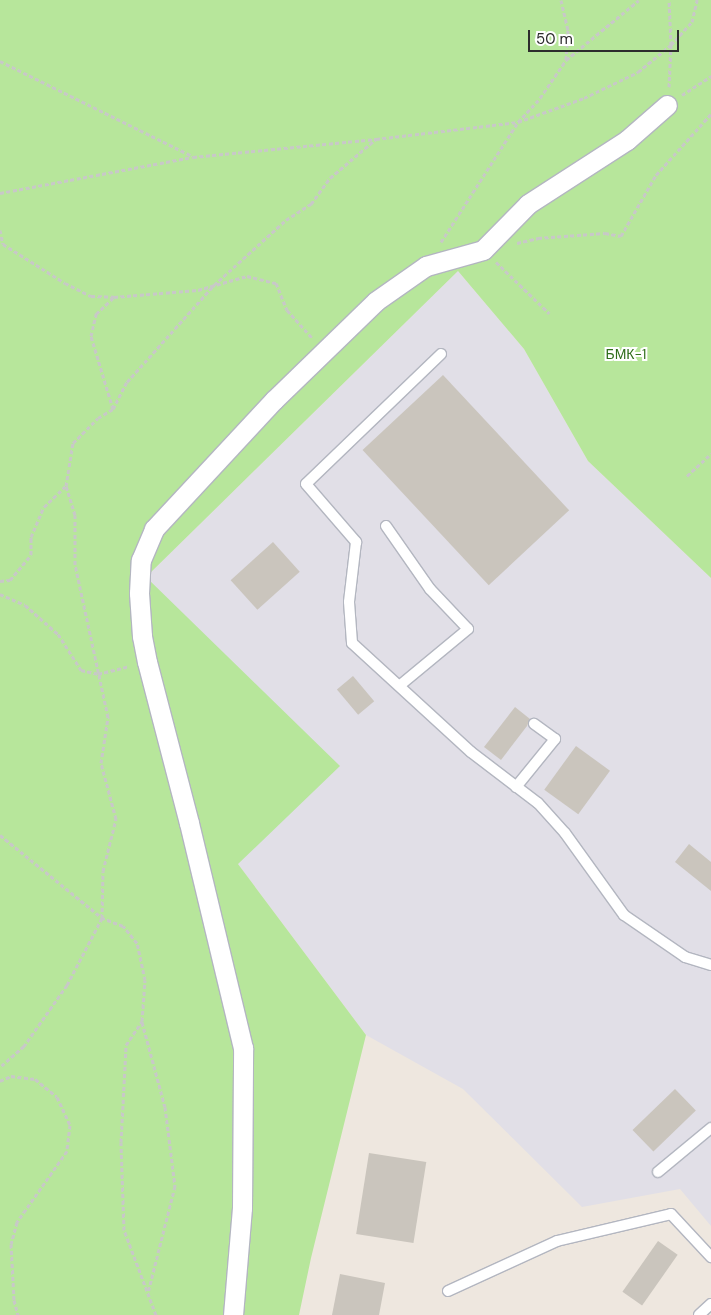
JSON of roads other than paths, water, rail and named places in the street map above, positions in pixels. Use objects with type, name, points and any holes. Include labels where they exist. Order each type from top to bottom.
[{"type":"street","points":[[233,1315],[242,1208],[243,1048],[189,823],[147,662],[142,636],[139,593],[141,560],[154,529],[274,400],[376,301],[426,266],[483,250],[528,204],[627,140],[667,105]]},
{"type":"lane","points":[[441,354],[306,484],[356,542],[349,602],[352,644],[471,752],[538,803],[565,833],[624,915],[685,957],[711,965]]},
{"type":"lane","points":[[386,526],[430,589],[468,629],[399,686]]},
{"type":"lane","points":[[516,787],[555,739],[534,724]]},
{"type":"lane","points":[[658,1172],[711,1128]]},
{"type":"lane","points":[[448,1291],[557,1241],[671,1214],[711,1257]]},
{"type":"lane","points":[[699,1315],[711,1304]]},
{"type":"park label","name":"БМК-1","points":[[626,354]]}]
